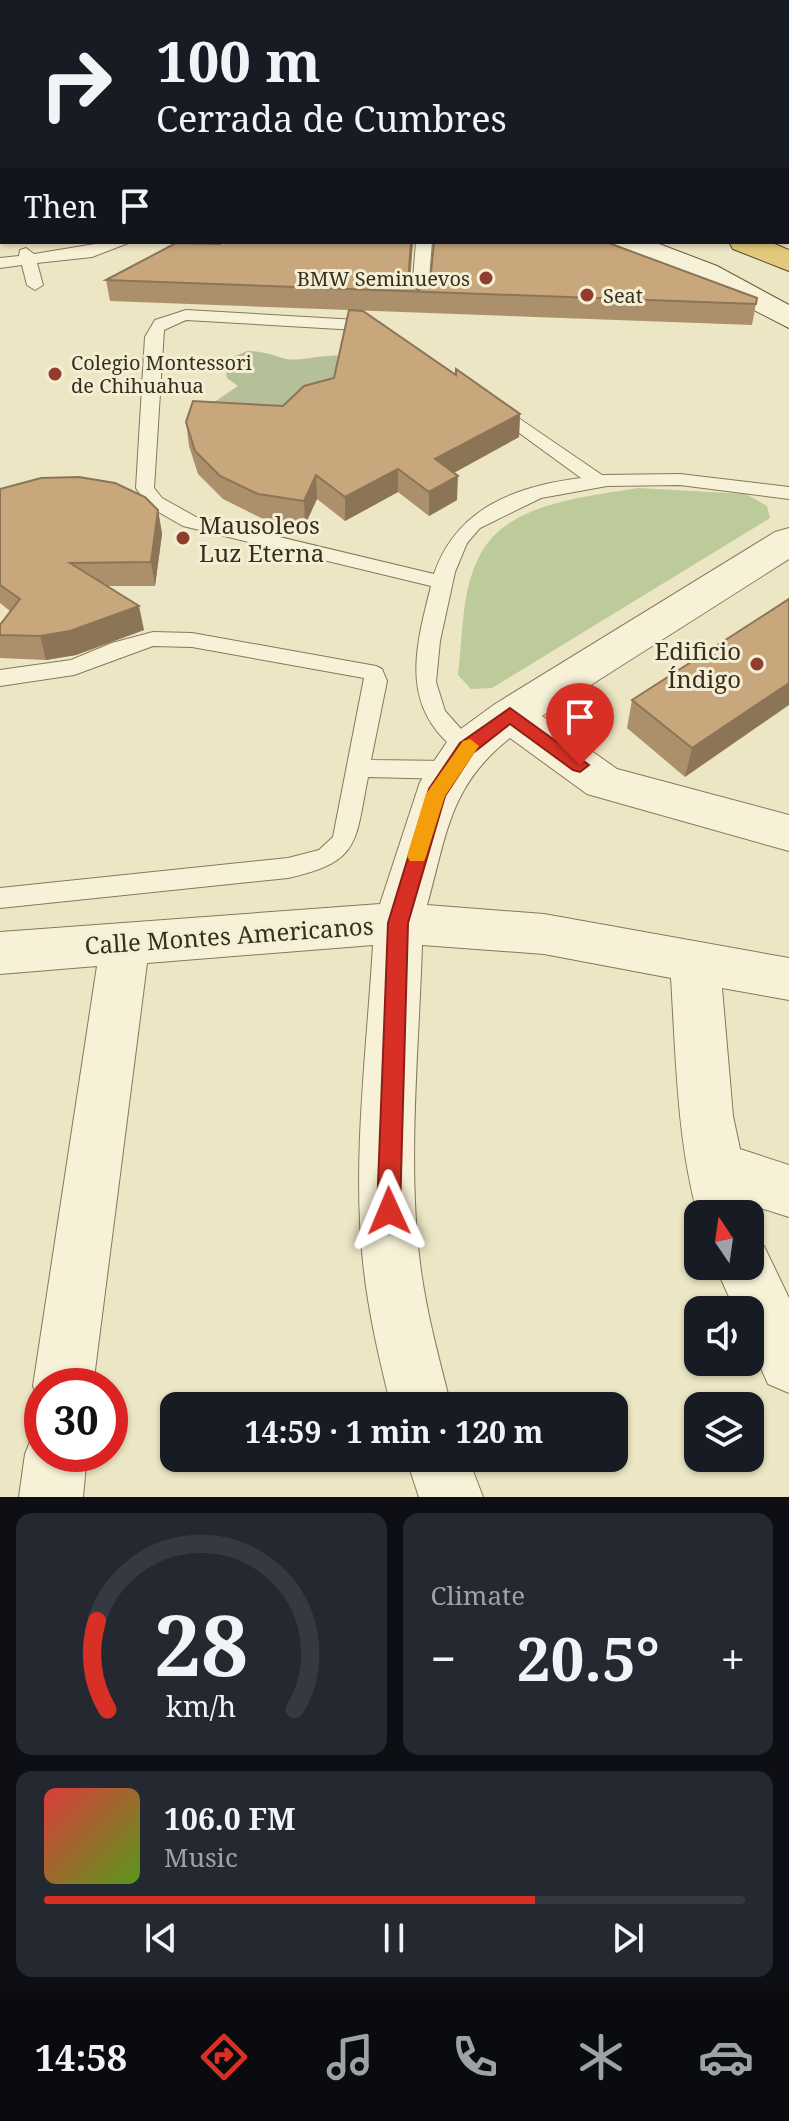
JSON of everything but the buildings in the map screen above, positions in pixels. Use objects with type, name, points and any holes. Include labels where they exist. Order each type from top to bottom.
[{"type":"highway","points":[[748,244],[789,262]]},
{"type":"street","points":[[631,244],[706,273],[789,318]]},
{"type":"street","points":[[418,1392],[400,1321],[391,1260],[388,1187],[398,923],[427,819],[458,759],[510,715],[784,551]]},
{"type":"street","points":[[510,715],[603,782],[789,833]]},
{"type":"street","name":"Calle Montes Americanos","points":[[0,953],[398,923],[544,934],[789,979]]},
{"type":"street","points":[[66,1368],[125,942]]},
{"type":"street","points":[[0,983],[62,947]]},
{"type":"street","points":[[695,961],[719,1190],[789,1191]]},
{"type":"street","points":[[750,1280],[789,1363]]},
{"type":"street","points":[[51,1497],[54,1472]]},
{"type":"street","points":[[442,1472],[451,1497]]},
{"type":"lane","points":[[27,257],[63,244]]},
{"type":"lane","points":[[0,262],[92,252],[117,244]]},
{"type":"lane","points":[[419,304],[424,244]]},
{"type":"lane","points":[[27,257],[35,285]]},
{"type":"lane","points":[[395,335],[381,328],[350,323],[186,315],[163,322],[154,329],[153,337],[145,488],[155,502],[170,514],[190,522],[441,582]]},
{"type":"lane","points":[[485,400],[600,482]]},
{"type":"lane","points":[[360,768],[458,759],[436,716],[426,679],[441,582],[454,548],[467,528],[484,516],[556,488],[628,479],[708,480],[789,493]]},
{"type":"lane","points":[[0,678],[65,669],[135,642],[153,639],[192,640],[369,671],[375,674],[376,681],[344,839],[338,850],[325,859],[288,868],[0,898]]},
{"type":"green space","points":[[247,351],[291,360],[345,356],[333,406],[207,407],[238,386],[227,378],[225,367],[233,357]]},
{"type":"green space","points":[[638,488],[746,494],[767,506],[770,518],[492,688],[471,689],[458,675],[464,614],[474,569],[492,537],[509,523],[550,505]]},
{"type":"slow traffic","points":[[417,856],[436,794],[449,770],[470,746]]},
{"type":"place","name":"BMW Seminuevos","points":[[486,278]]},
{"type":"place","name":"Seat","points":[[587,295]]},
{"type":"place","name":"Colegio Montessori de Chihuahua","points":[[55,374]]},
{"type":"place","name":"Mausoleos Luz Eterna","points":[[183,538]]},
{"type":"place","name":"Edificio Índigo","points":[[757,664]]},
{"type":"route","points":[[389,1211],[398,923],[436,794],[449,770],[467,748],[510,715],[580,765]]}]
